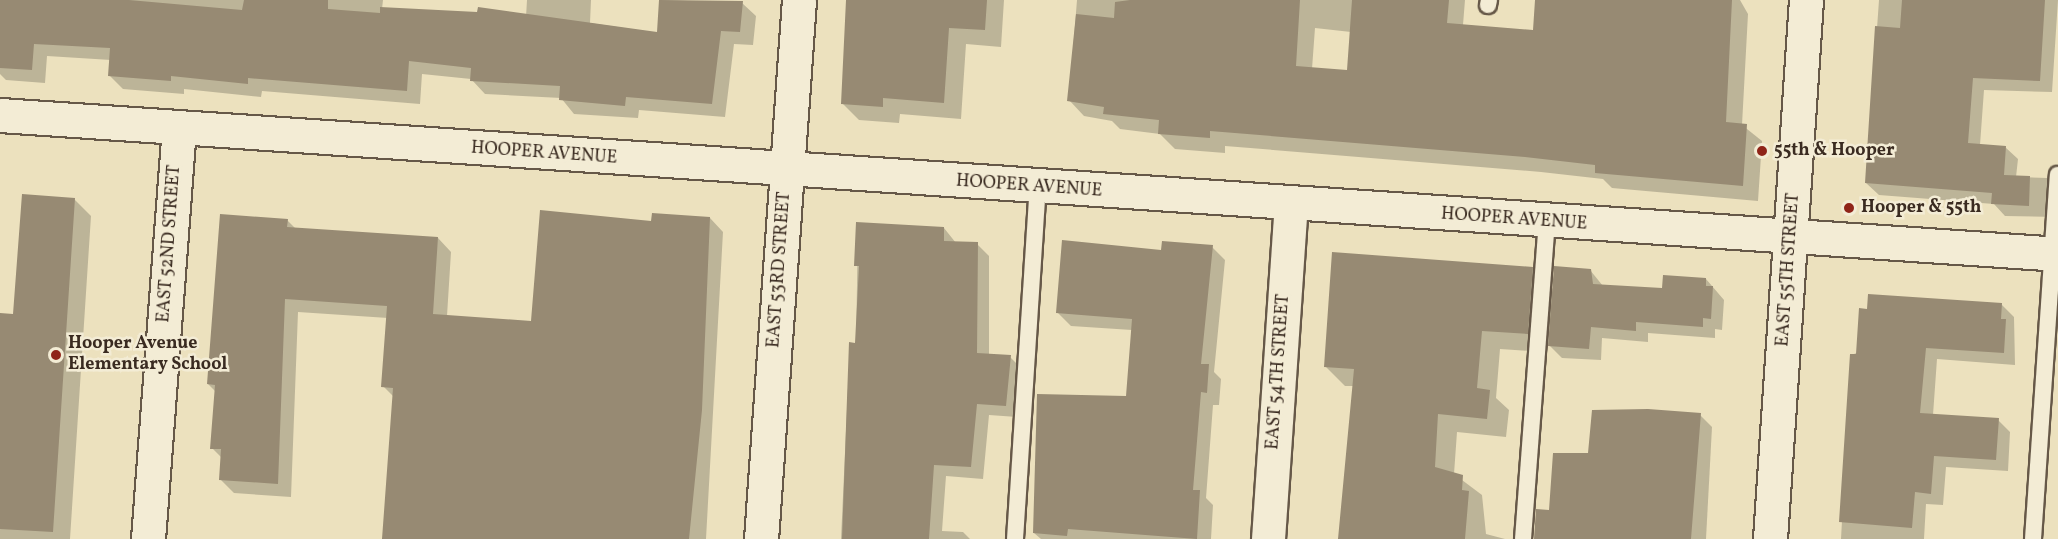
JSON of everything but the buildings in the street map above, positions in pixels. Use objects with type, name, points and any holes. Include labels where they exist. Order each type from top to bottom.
[{"type":"street","name":"EAST 53RD STREET","points":[[761,539],[799,0]]},
{"type":"street","name":"EAST 55TH STREET","points":[[1770,539],[1806,0]]},
{"type":"street","name":"HOOPER AVENUE","points":[[0,115],[1291,206],[2056,254]]},
{"type":"street","name":"EAST 52ND STREET","points":[[148,539],[179,129]]},
{"type":"street","name":"EAST 54TH STREET","points":[[1268,539],[1291,206]]},
{"type":"lane","points":[[2033,539],[2056,254],[2058,174]]},
{"type":"lane","points":[[1015,539],[1038,187]]},
{"type":"lane","points":[[1523,539],[1547,222]]},
{"type":"place","name":"55th & Hooper","points":[[1762,151]]},
{"type":"place","name":"Hooper & 55th","points":[[1849,208]]},
{"type":"place","name":"Hooper Avenue Elementary School","points":[[56,355]]}]
